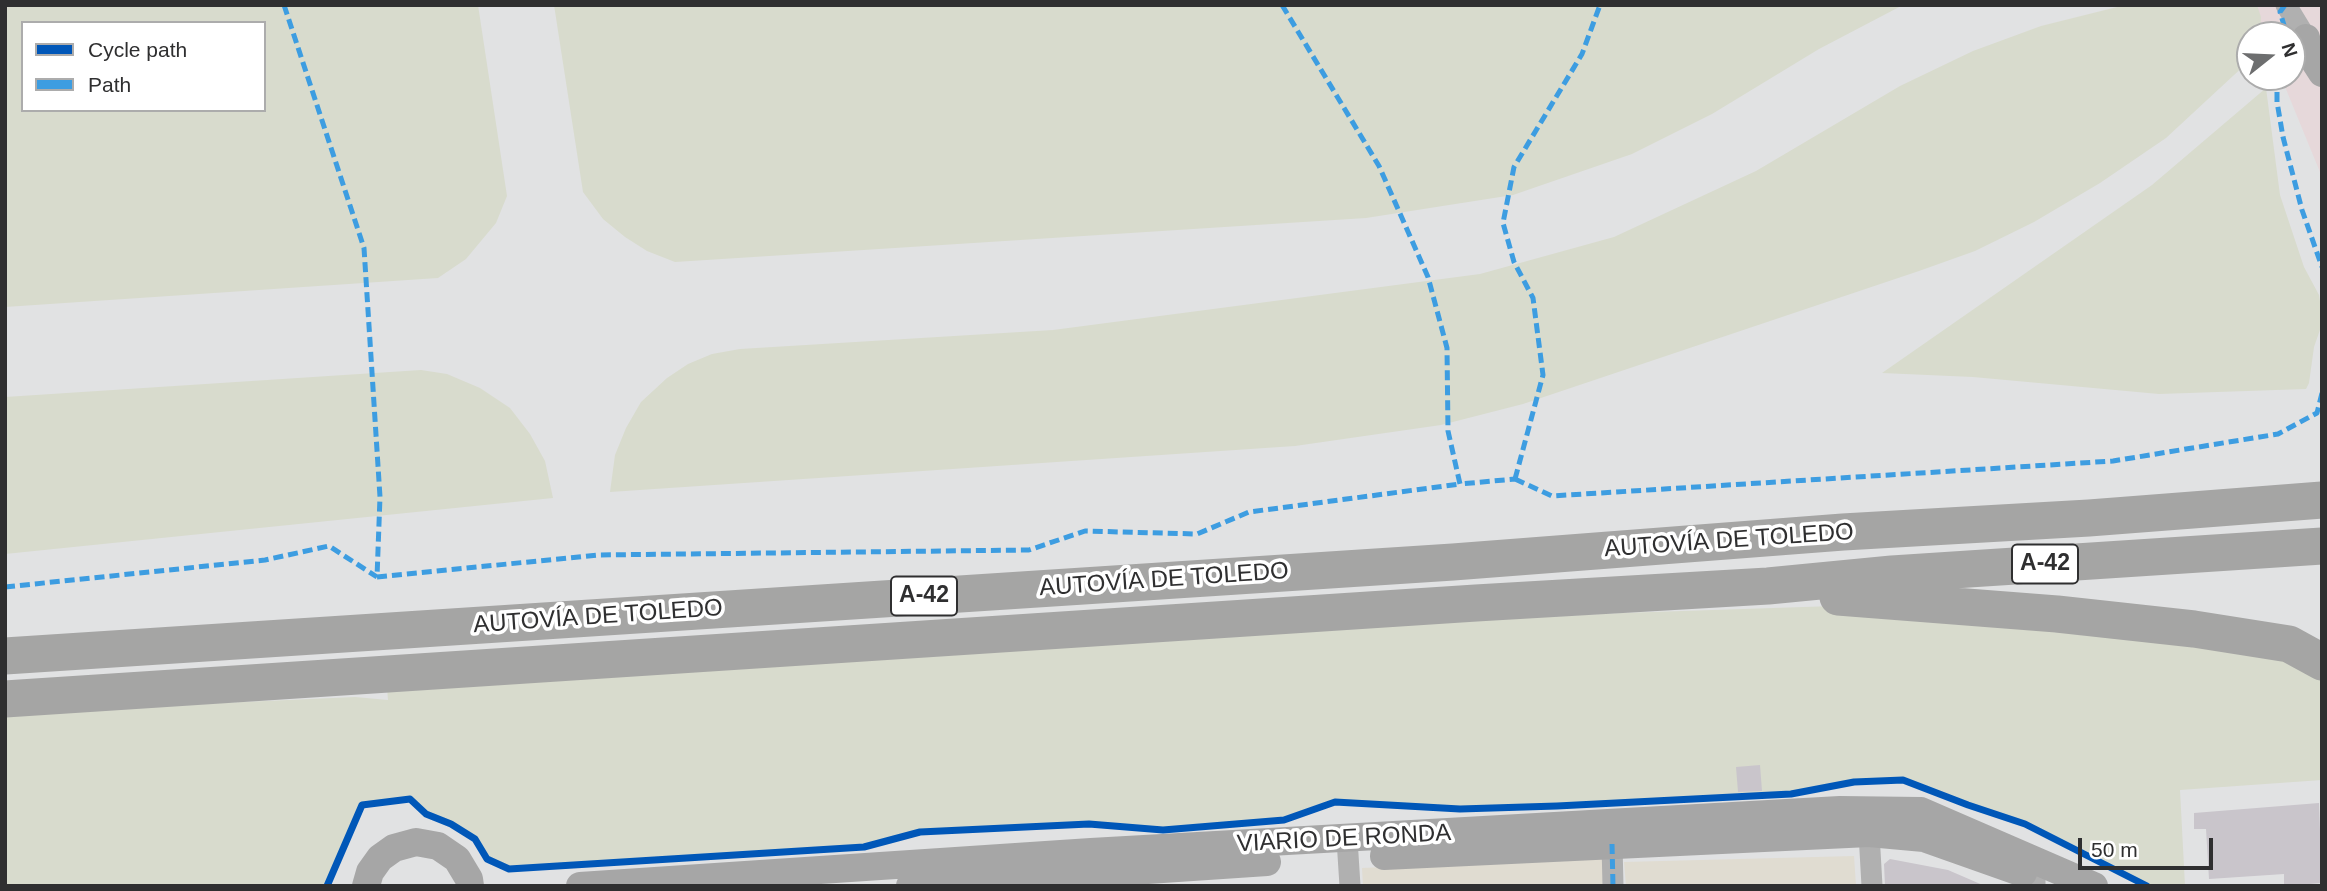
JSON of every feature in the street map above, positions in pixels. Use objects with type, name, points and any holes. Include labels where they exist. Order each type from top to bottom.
[{"type":"highway","name":"AUTOVÍA DE TOLEDO","points":[[5,656],[1453,562],[1843,532],[2089,519],[2322,500]]},
{"type":"highway","name":"AUTOVÍA DE TOLEDO","points":[[5,699],[1768,586],[1906,573],[2322,545]]},
{"type":"highway","points":[[1768,586],[1796,593],[2057,614],[2194,629],[2289,644],[2322,662]]},
{"type":"main road","points":[[2314,45],[2311,56],[2322,73]]},
{"type":"main road","name":"VIARIO DE RONDA","points":[[910,886],[1127,878],[1347,848],[1840,810],[1921,811],[2094,886]]},
{"type":"main road","name":"VIARIO DE RONDA","points":[[580,886],[1091,852],[1612,844],[1870,833],[1924,838],[2041,883]]},
{"type":"main road","points":[[366,886],[370,872],[380,858],[394,848],[416,842],[438,846],[457,859],[477,883]]},
{"type":"street","points":[[2286,5],[2314,45]]},
{"type":"street","points":[[1870,833],[1872,886]]},
{"type":"street","points":[[1612,844],[1613,886]]},
{"type":"street","points":[[1347,848],[1350,886]]},
{"type":"shaded area","points":[[5,5],[478,5],[507,196],[496,223],[466,259],[438,278],[5,307]]},
{"type":"shaded area","points":[[554,5],[1903,5],[1819,49],[1712,114],[1632,154],[1513,195],[1366,218],[675,262],[647,251],[625,237],[603,219],[583,192]]},
{"type":"shaded area","points":[[2125,5],[2257,5],[2261,17],[2261,21],[2236,21],[2236,73],[2166,138],[2100,183],[2034,222],[1975,251],[1919,271],[1523,404],[1441,425],[1295,446],[610,492],[615,455],[641,402],[667,378],[688,364],[712,354],[740,349],[1053,330],[1480,274],[1614,237],[1756,171],[1900,86],[1973,51],[2041,26]]},
{"type":"shaded area","points":[[2251,5],[2322,5],[2322,177],[2287,91],[2306,91],[2306,21],[2258,21]]},
{"type":"shaded area","points":[[2262,91],[2266,91],[2280,195],[2304,267],[2319,295],[2322,314],[2306,389],[2159,394],[1973,377],[1882,373],[2152,185]]},
{"type":"shaded area","points":[[421,370],[447,374],[480,388],[510,408],[530,434],[545,461],[553,498],[5,554],[5,397]]},
{"type":"shaded area","points":[[1925,603],[2322,662],[2322,780],[2180,790],[2185,886],[2146,886],[2025,824],[1903,780],[1854,782],[1791,794],[1460,809],[1335,802],[1284,820],[1163,830],[1089,824],[920,832],[864,847],[509,869],[487,859],[475,839],[451,824],[426,814],[409,799],[362,805],[327,886],[5,886],[5,716],[355,697],[388,700],[386,675],[1622,613]]},
{"type":"shaded area","points":[[1854,856],[1856,886],[1626,886],[1624,862]]},
{"type":"shaded area","points":[[1607,857],[1608,886],[1363,886],[1362,868]]},
{"type":"building","points":[[1760,765],[1762,791],[1738,792],[1736,767]]},
{"type":"building","points":[[2319,803],[2322,883],[2284,886],[2284,874],[2209,879],[2206,829],[2194,829],[2194,813]]},
{"type":"building","points":[[1890,859],[1948,870],[1985,886],[1885,886],[1884,864]]},
{"type":"marked path","points":[[284,5],[364,248],[380,497],[377,577]]},
{"type":"marked path","points":[[1282,5],[1379,166],[1428,277],[1447,348],[1448,431],[1460,484],[1515,479]]},
{"type":"marked path","points":[[1515,479],[1543,375],[1533,298],[1514,262],[1503,223],[1514,167],[1582,54],[1600,5]]},
{"type":"marked path","points":[[2283,21],[2280,12],[2285,5]]},
{"type":"marked path","points":[[2277,91],[2283,137],[2302,210],[2322,267]]},
{"type":"marked path","points":[[1515,479],[1552,496],[2113,461],[2278,434],[2317,413],[2322,393]]},
{"type":"marked path","points":[[377,577],[598,555],[1029,550],[1085,531],[1197,534],[1249,512],[1460,484]]},
{"type":"marked path","points":[[5,587],[265,560],[329,546],[377,577]]},
{"type":"marked path","points":[[1612,844],[1613,886]]},
{"type":"cycle path","points":[[327,886],[362,805],[410,799],[426,814],[451,824],[475,839],[487,859],[509,869],[864,847],[920,832],[1089,824],[1163,830],[1284,820],[1335,802],[1460,809],[1557,806],[1791,794],[1854,782],[1903,780],[2025,824],[2147,886]]}]
